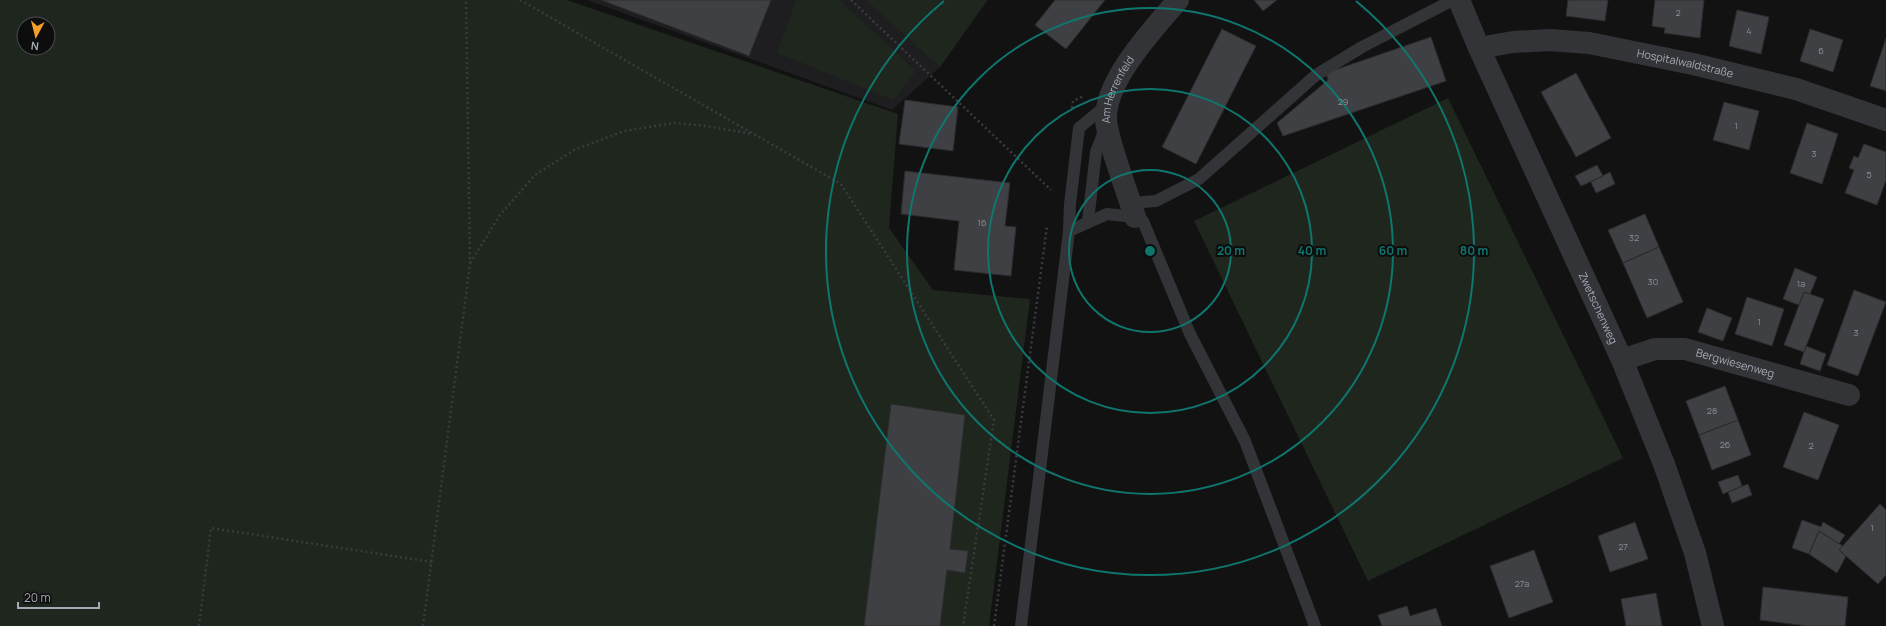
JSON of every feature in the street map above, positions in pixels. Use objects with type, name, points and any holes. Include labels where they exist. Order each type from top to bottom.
[{"type":"street","name":"Am Herrenfeld","points":[[1133,210],[1107,115],[1116,80],[1178,0]]},
{"type":"street","name":"Zwetschenweg","points":[[1459,0],[1479,48],[1622,360],[1664,464],[1695,552],[1713,626]]},
{"type":"street","name":"Hospitalwaldstraße","points":[[1479,48],[1513,42],[1550,40],[1589,43],[1693,64],[1796,89],[1886,120]]},
{"type":"street","name":"Bergwiesenweg","points":[[1622,360],[1655,349],[1685,349],[1849,395]]},
{"type":"lane","points":[[1069,231],[1088,221],[1107,214],[1133,210],[1156,201],[1199,179],[1316,75],[1362,47],[1453,0]]},
{"type":"lane","points":[[1088,221],[1096,152],[1107,115]]},
{"type":"lane","points":[[1021,626],[1069,231],[1070,204],[1079,128],[1107,115]]},
{"type":"lane","points":[[1133,210],[1143,221],[1190,334],[1245,441],[1315,626]]},
{"type":"path","points":[[423,626],[470,264],[466,0]]},
{"type":"path","points":[[520,0],[841,184],[994,420],[963,626]]},
{"type":"path","points":[[851,0],[1056,194]]},
{"type":"path","points":[[470,264],[500,215],[535,175],[574,150],[624,132],[674,123],[706,126],[754,134]]},
{"type":"path","points":[[1013,478],[1020,479]]},
{"type":"path","points":[[198,626],[211,528],[432,562]]},
{"type":"shaded area","points":[[0,0],[567,0],[898,114],[889,228],[933,290],[1030,299],[989,626],[0,626]]},
{"type":"shaded area","points":[[587,0],[988,0],[940,67],[892,110]]},
{"type":"shaded area","points":[[796,0],[839,0],[916,71],[893,100],[777,53]]},
{"type":"shaded area","points":[[866,0],[987,0],[940,67]]},
{"type":"shaded area","points":[[1448,98],[1623,458],[1368,581],[1194,221]]},
{"type":"building","points":[[601,0],[771,0],[749,56]]},
{"type":"building","points":[[1055,0],[1105,0],[1066,49],[1035,25]]},
{"type":"building","points":[[1254,0],[1277,0],[1263,11]]},
{"type":"building","points":[[1568,0],[1608,0],[1605,21],[1566,16]]},
{"type":"building","points":[[1655,0],[1704,0],[1700,38],[1664,33],[1665,28],[1652,26]]},
{"type":"building","points":[[1737,10],[1769,17],[1761,54],[1729,46]]},
{"type":"building","points":[[1222,29],[1256,46],[1196,164],[1162,147]]},
{"type":"building","points":[[1810,29],[1843,40],[1833,72],[1800,61]]},
{"type":"building","points":[[1431,37],[1446,81],[1283,136],[1277,123],[1328,80],[1326,73]]},
{"type":"building","points":[[1886,38],[1886,91],[1870,86]]},
{"type":"building","points":[[1576,73],[1611,138],[1576,157],[1541,92]]},
{"type":"building","points":[[905,100],[958,107],[953,151],[899,144]]},
{"type":"building","points":[[1724,102],[1759,111],[1749,150],[1713,140]]},
{"type":"building","points":[[1807,123],[1838,134],[1822,184],[1790,173]]},
{"type":"building","points":[[1864,144],[1886,152],[1886,180],[1877,205],[1845,193],[1854,170],[1849,168],[1854,156],[1858,158]]},
{"type":"building","points":[[1597,165],[1603,176],[1581,186],[1575,176]]},
{"type":"building","points":[[905,171],[1010,183],[1005,226],[1016,227],[1011,276],[954,270],[959,221],[901,214]]},
{"type":"building","points":[[1610,172],[1615,184],[1596,193],[1591,182]]},
{"type":"building","points":[[1645,214],[1659,247],[1623,263],[1608,230]]},
{"type":"building","points":[[1659,247],[1683,302],[1647,318],[1623,263]]},
{"type":"building","points":[[1795,268],[1817,277],[1810,294],[1804,292],[1799,305],[1783,299]]},
{"type":"building","points":[[1854,290],[1886,302],[1858,376],[1827,365]]},
{"type":"building","points":[[1804,292],[1824,299],[1804,352],[1784,345]]},
{"type":"building","points":[[1747,297],[1784,309],[1772,346],[1735,334]]},
{"type":"building","points":[[1707,308],[1732,318],[1723,341],[1698,332]]},
{"type":"building","points":[[1806,346],[1826,354],[1820,371],[1800,364]]},
{"type":"building","points":[[1725,386],[1738,420],[1699,435],[1686,401]]},
{"type":"building","points":[[891,404],[965,415],[950,549],[968,551],[965,573],[947,570],[940,626],[864,626]]},
{"type":"building","points":[[1804,412],[1839,425],[1818,480],[1783,467]]},
{"type":"building","points":[[1738,420],[1751,455],[1712,470],[1699,435]]},
{"type":"building","points":[[1738,475],[1742,486],[1723,494],[1718,482]]},
{"type":"building","points":[[1748,484],[1752,495],[1732,503],[1728,492]]},
{"type":"building","points":[[1880,504],[1886,510],[1886,575],[1878,584],[1839,550]]},
{"type":"building","points":[[1802,520],[1821,527],[1823,522],[1845,535],[1839,544],[1819,531],[1809,554],[1792,548]]},
{"type":"building","points":[[1635,522],[1648,559],[1610,572],[1598,536]]},
{"type":"building","points":[[1819,531],[1843,546],[1839,550],[1846,556],[1837,573],[1809,554]]},
{"type":"building","points":[[1534,550],[1553,602],[1509,618],[1490,566]]},
{"type":"building","points":[[1763,587],[1848,597],[1845,626],[1807,626],[1760,620]]},
{"type":"building","points":[[1656,593],[1662,626],[1626,626],[1621,599]]},
{"type":"building","points":[[1407,606],[1410,616],[1436,608],[1442,626],[1382,626],[1378,615]]}]
